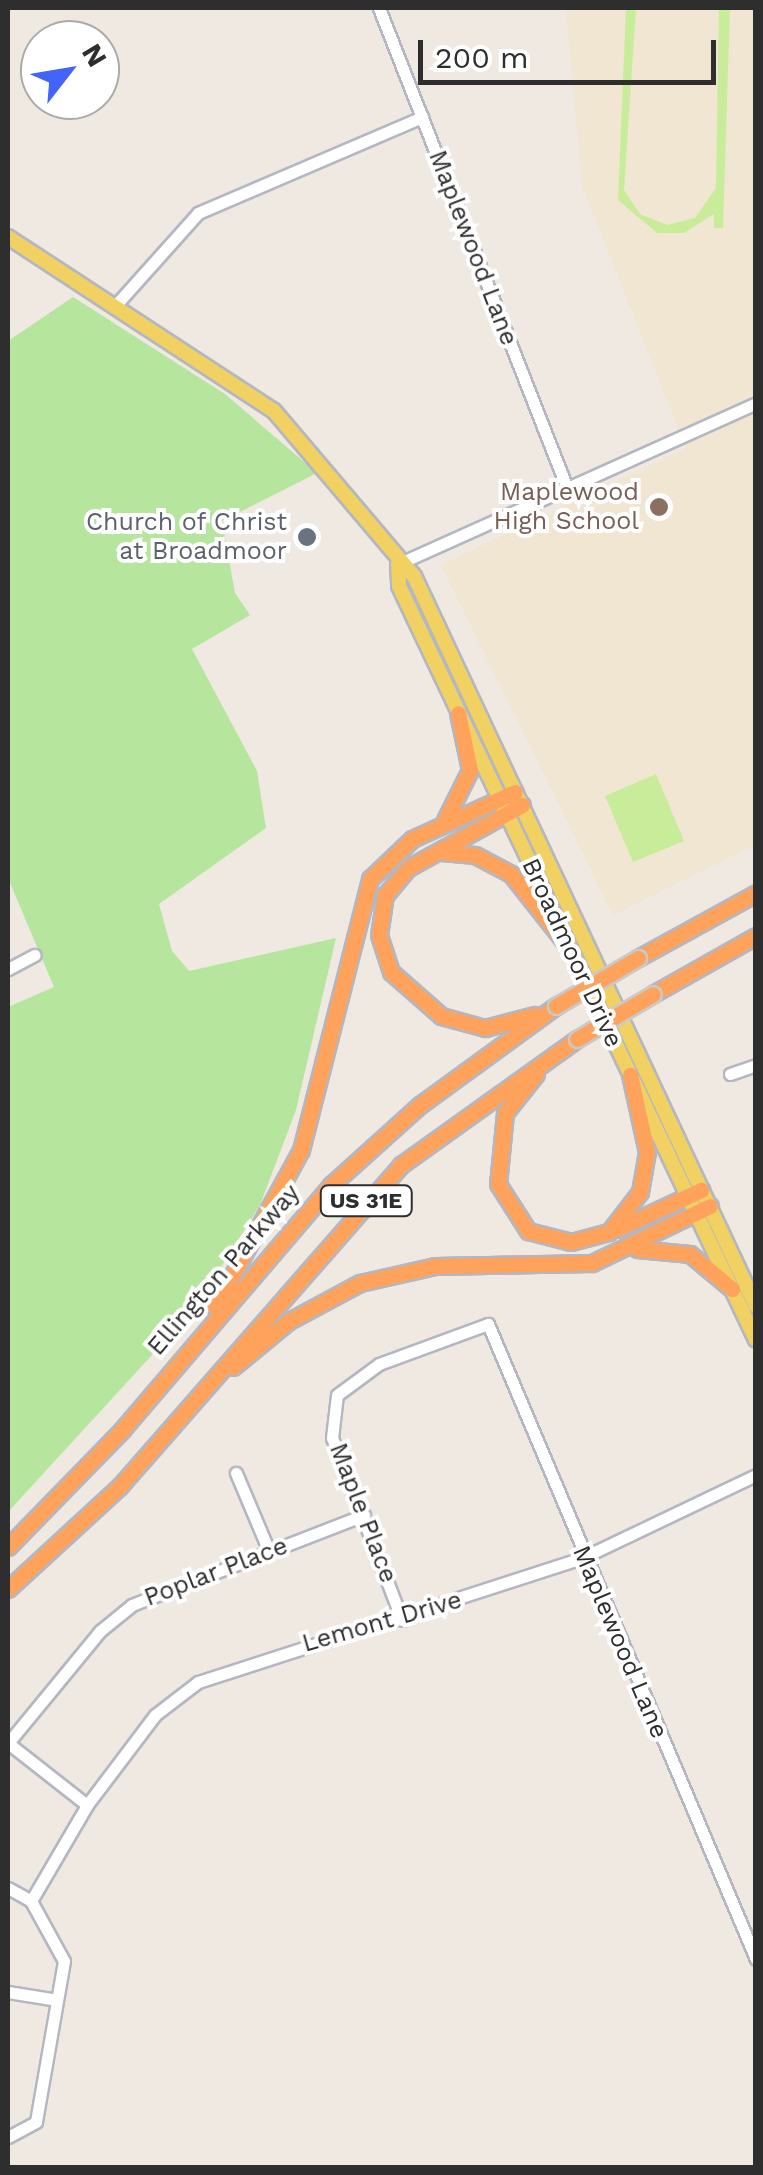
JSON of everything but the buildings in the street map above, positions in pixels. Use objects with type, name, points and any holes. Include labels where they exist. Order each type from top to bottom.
[{"type":"highway","points":[[440,825],[470,770],[458,713]]},
{"type":"highway","points":[[518,799],[400,875],[380,907],[384,958],[402,987],[441,1016],[485,1028],[556,1006]]},
{"type":"highway","points":[[204,1329],[302,1150],[364,892],[389,856],[440,825],[503,807]]},
{"type":"highway","points":[[432,854],[475,854],[502,868],[570,950]]},
{"type":"highway","name":"Ellington Parkway","points":[[8,1547],[375,1143],[556,1006],[756,893]]},
{"type":"highway","name":"US 31E","points":[[8,1589],[194,1404],[402,1165],[577,1040],[756,936]]},
{"type":"highway","points":[[577,1040],[513,1098],[496,1170],[507,1210],[528,1232],[556,1242],[599,1236],[695,1194]]},
{"type":"highway","points":[[599,1236],[635,1205],[646,1178],[630,1076]]},
{"type":"highway","points":[[194,1404],[289,1321],[360,1283],[434,1266],[592,1263],[628,1250],[703,1210]]},
{"type":"highway","points":[[628,1250],[680,1250],[732,1289]]},
{"type":"main road","name":"Broadmoor Drive","points":[[8,238],[274,411],[354,495],[398,564],[414,576],[695,1194]]},
{"type":"main road","name":"Broadmoor Drive","points":[[398,564],[399,586],[630,1076],[756,1306]]},
{"type":"main road","name":"Broadmoor Drive","points":[[703,1210],[756,1340]]},
{"type":"street","name":"Maplewood Lane","points":[[379,8],[567,488]]},
{"type":"street","points":[[114,307],[198,213],[422,118]]},
{"type":"street","points":[[398,564],[756,403]]},
{"type":"street","points":[[8,969],[34,955]]},
{"type":"street","points":[[730,1074],[756,1065]]},
{"type":"street","name":"Maplewood Lane","points":[[488,1324],[756,1959]]},
{"type":"street","name":"Maple Place","points":[[402,1620],[332,1438],[336,1395],[379,1364],[488,1324]]},
{"type":"street","points":[[236,1473],[269,1551]]},
{"type":"street","name":"Lemont Drive","points":[[32,1901],[63,1838],[86,1805],[155,1715],[198,1682],[347,1626],[402,1620],[584,1557],[756,1475]]},
{"type":"street","name":"Poplar Place","points":[[8,1743],[121,1611],[364,1515]]},
{"type":"street","points":[[8,1743],[86,1805]]},
{"type":"street","points":[[8,1888],[32,1901],[64,1962],[51,1999],[36,2122],[8,2137]]},
{"type":"street","points":[[8,1992],[51,1999]]},
{"type":"shaded area","name":"Maplewood High School","points":[[566,8],[755,8],[755,845],[613,915],[441,565],[686,448],[582,186]]},
{"type":"green space","points":[[626,8],[636,8],[624,190],[640,214],[667,225],[695,218],[716,188],[719,8],[730,8],[723,228],[714,228],[714,214],[684,233],[657,233],[618,200]]},
{"type":"green space","points":[[73,297],[225,394],[317,473],[222,521],[235,593],[250,615],[192,649],[257,771],[266,828],[159,904],[172,951],[189,971],[336,938],[296,1110],[260,1205],[196,1307],[8,1512],[8,1007],[54,987],[8,878],[8,341]]},
{"type":"green space","points":[[656,774],[684,841],[633,862],[605,796]]},
{"type":"place","name":"Maplewood High School","points":[[659,507]]},
{"type":"place","name":"Church of Christ at Broadmoor","points":[[307,537]]}]
